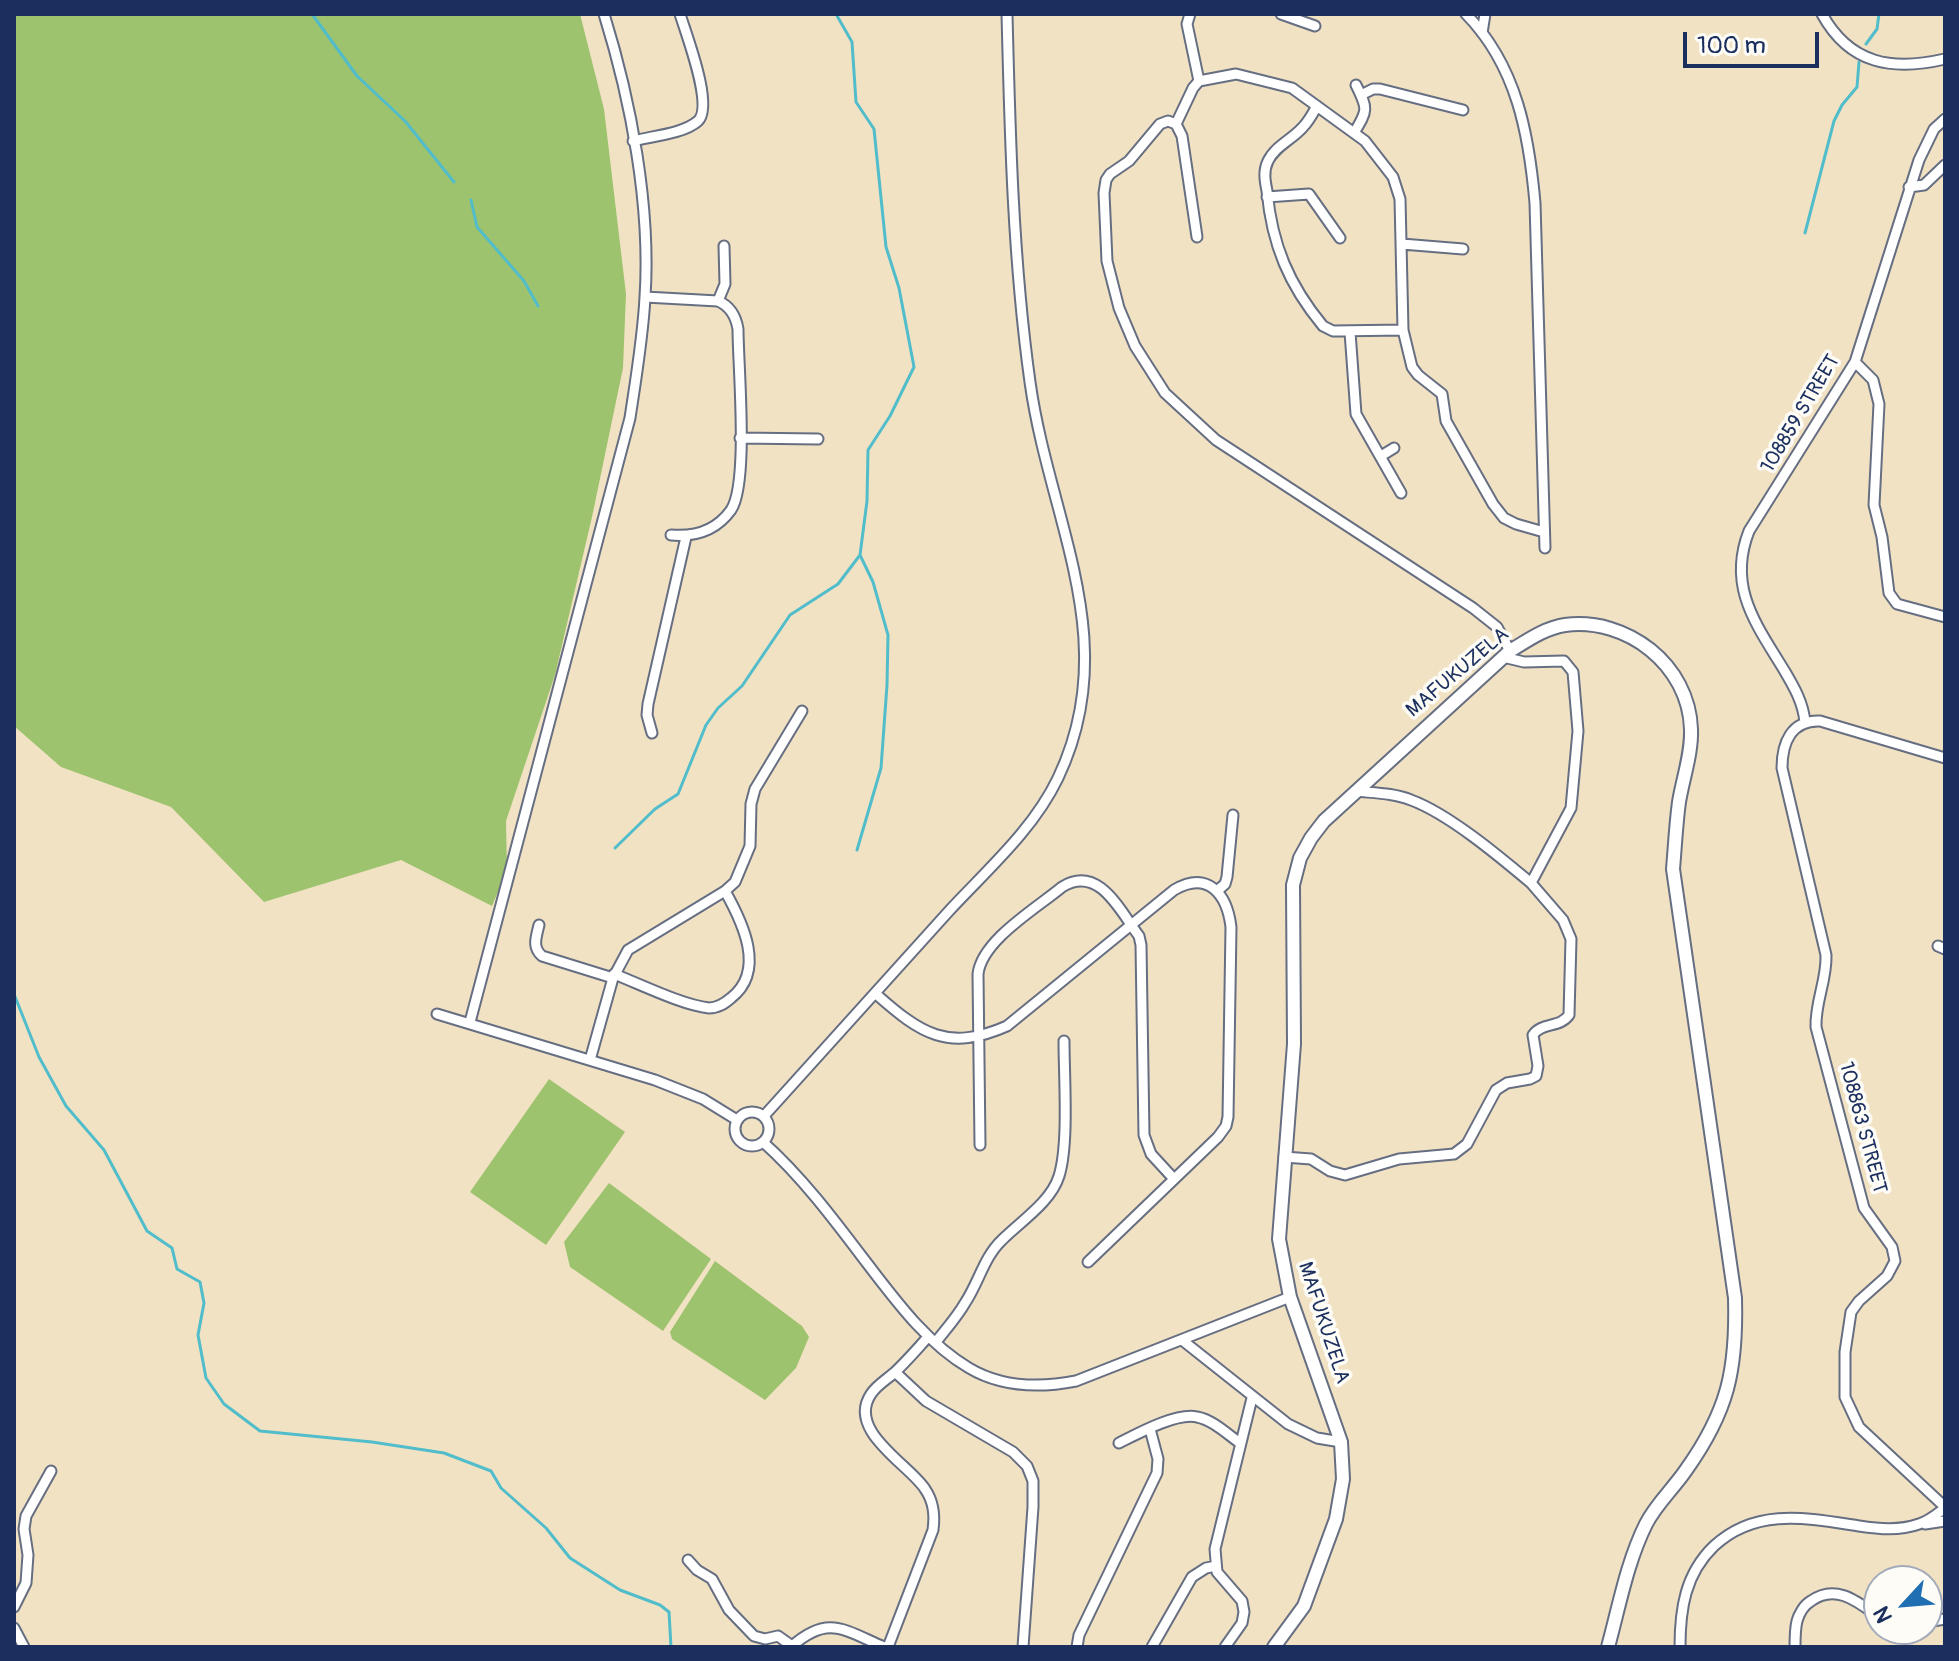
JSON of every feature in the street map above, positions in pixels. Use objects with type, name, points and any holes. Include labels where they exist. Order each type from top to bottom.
[{"type":"main road","name":"MAFUKUZELA","points":[[1274,1647],[1304,1606],[1332,1534],[1343,1479],[1341,1442],[1290,1297],[1279,1239],[1294,1044],[1293,885],[1300,858],[1324,821],[1507,654],[1540,633],[1587,624],[1609,627],[1634,638],[1655,653],[1682,690],[1691,729],[1679,803],[1673,869],[1735,1298],[1736,1343],[1732,1373],[1717,1419],[1646,1526],[1608,1647]]},
{"type":"street","points":[[470,1022],[630,418],[645,297],[643,207],[621,68],[604,14]]},
{"type":"street","points":[[633,141],[682,129],[702,116],[705,107],[703,96],[680,14]]},
{"type":"street","points":[[764,1116],[1019,838],[1058,779],[1081,710],[1084,683],[1083,609],[1030,385],[1017,277],[1007,14]]},
{"type":"street","points":[[1190,14],[1187,24],[1199,81]]},
{"type":"street","points":[[1281,14],[1315,26]]},
{"type":"street","points":[[1466,14],[1482,33],[1509,78],[1523,113],[1531,160],[1535,203],[1545,548]]},
{"type":"street","points":[[1482,33],[1485,14]]},
{"type":"street","points":[[1822,14],[1834,33],[1850,48],[1882,64],[1912,66],[1945,59]]},
{"type":"street","points":[[1176,124],[1199,81],[1236,74],[1292,88],[1365,141],[1393,177],[1400,199],[1403,330],[1412,367],[1442,394],[1446,421],[1504,518],[1544,532]]},
{"type":"street","points":[[1354,133],[1366,106],[1359,90],[1380,89],[1463,110]]},
{"type":"street","points":[[1317,106],[1303,127],[1266,163],[1267,197],[1276,249],[1323,326],[1333,331],[1350,332],[1403,330]]},
{"type":"street","name":"108859 STREET","points":[[1805,722],[1798,694],[1745,600],[1740,563],[1749,531],[1855,362],[1909,187],[1928,138],[1945,119]]},
{"type":"street","points":[[1197,237],[1182,136],[1176,124],[1168,121],[1160,124],[1129,161],[1110,174],[1104,193],[1107,261],[1119,308],[1135,346],[1165,393],[1216,440],[1473,608],[1497,627],[1507,654],[1524,662],[1564,661],[1573,672],[1578,731],[1571,808],[1531,883]]},
{"type":"street","points":[[1909,187],[1924,185],[1945,165]]},
{"type":"street","points":[[1267,197],[1309,194],[1340,238]]},
{"type":"street","points":[[1402,244],[1463,249]]},
{"type":"street","points":[[718,301],[725,284],[724,246]]},
{"type":"street","points":[[645,297],[718,301],[734,315],[738,329],[739,486],[731,509],[711,528],[686,537],[671,535]]},
{"type":"street","points":[[1350,332],[1356,414],[1401,493]]},
{"type":"street","points":[[1855,362],[1873,380],[1879,404],[1874,498],[1889,593],[1897,604],[1945,617]]},
{"type":"street","points":[[740,438],[818,439]]},
{"type":"street","points":[[1381,456],[1394,448]]},
{"type":"street","points":[[652,733],[647,715],[648,704],[686,537]]},
{"type":"street","points":[[590,1060],[614,976],[624,955],[634,944],[725,891],[735,882],[750,846],[751,804],[755,789],[802,711]]},
{"type":"street","points":[[1805,722],[1820,721],[1945,758]]},
{"type":"street","name":"108863 STREET","points":[[1805,722],[1786,739],[1782,768],[1826,955],[1816,1027],[1846,1134],[1858,1192],[1872,1222],[1892,1247],[1895,1261],[1887,1276],[1851,1312],[1845,1352],[1845,1397],[1859,1427],[1945,1508]]},
{"type":"street","points":[[1284,1157],[1311,1159],[1330,1171],[1345,1175],[1399,1159],[1454,1154],[1467,1144],[1496,1090],[1507,1083],[1536,1076],[1538,1066],[1533,1035],[1540,1028],[1562,1022],[1569,1015],[1571,939],[1563,920],[1531,883],[1447,820],[1412,800],[1390,794],[1355,791]]},
{"type":"street","points":[[1217,891],[1225,884],[1227,877],[1233,815]]},
{"type":"street","points":[[980,1145],[978,974],[982,956],[1062,887],[1079,880],[1098,884],[1131,926],[1141,945],[1144,1135],[1151,1154],[1174,1179]]},
{"type":"street","points":[[876,994],[900,1015],[937,1035],[954,1039],[979,1038],[1007,1026],[1181,886],[1207,884],[1217,891],[1229,910],[1231,927],[1226,1126],[1088,1262]]},
{"type":"street","points":[[539,925],[535,942],[537,952],[542,956],[614,976],[705,1007],[723,1004],[740,991],[749,973],[745,931],[725,891]]},
{"type":"street","points":[[437,1014],[655,1080],[703,1099],[737,1120]]},
{"type":"street","points":[[688,1560],[714,1581],[729,1610],[754,1636],[765,1639],[778,1636],[792,1647],[813,1629],[833,1627],[886,1647],[929,1543],[935,1520],[925,1487],[884,1450],[874,1434],[866,1412],[870,1396],[932,1340],[966,1302],[999,1243],[1053,1190],[1063,1150],[1064,1041]]},
{"type":"street","points":[[746,1112],[758,1113],[764,1116],[769,1132],[763,1142],[755,1146],[741,1143],[734,1130],[737,1120],[746,1112]]},
{"type":"street","points":[[763,1142],[818,1200],[888,1291],[932,1340],[970,1368],[989,1377],[1045,1386],[1076,1381],[1290,1297]]},
{"type":"street","points":[[1182,1340],[1252,1398],[1302,1432],[1341,1442]]},
{"type":"street","points":[[895,1372],[926,1401],[1013,1452],[1030,1472],[1033,1507],[1023,1647]]},
{"type":"street","points":[[1225,1647],[1242,1623],[1244,1612],[1242,1601],[1222,1581],[1216,1566],[1215,1549],[1252,1398]]},
{"type":"street","points":[[1119,1443],[1190,1416],[1200,1417],[1240,1443]]},
{"type":"street","points":[[1077,1647],[1079,1635],[1157,1473],[1158,1459],[1150,1429]]},
{"type":"street","points":[[14,1607],[26,1583],[26,1516],[51,1471]]},
{"type":"street","points":[[1917,1525],[1945,1508]]},
{"type":"street","points":[[1680,1647],[1680,1617],[1689,1582],[1707,1552],[1734,1531],[1776,1517],[1801,1517],[1892,1529],[1945,1521]]},
{"type":"street","points":[[1152,1647],[1192,1577],[1216,1566]]},
{"type":"street","points":[[1795,1647],[1797,1620],[1805,1605],[1823,1594],[1834,1592],[1845,1595],[1863,1607]]},
{"type":"street","points":[[14,1628],[24,1647]]},
{"type":"green space","points":[[14,14],[580,14],[604,109],[626,294],[623,368],[555,675],[506,821],[507,870],[492,906],[401,860],[264,902],[171,807],[61,767],[14,726]]},
{"type":"green space","points":[[549,1079],[625,1132],[546,1245],[470,1192]]},
{"type":"green space","points":[[609,1183],[711,1259],[663,1331],[570,1267],[564,1242]]},
{"type":"green space","points":[[715,1261],[802,1326],[809,1337],[796,1368],[765,1400],[672,1339],[670,1332]]},
{"type":"waterway","points":[[312,14],[357,76],[405,121],[454,182]]},
{"type":"waterway","points":[[836,14],[852,42],[856,102],[874,129],[886,247],[899,288],[914,367],[890,416],[868,450],[867,501],[860,555],[873,582],[888,635],[887,685],[881,768],[857,850]]},
{"type":"waterway","points":[[1866,44],[1877,29],[1879,14]]},
{"type":"waterway","points":[[1805,233],[1834,121],[1857,87],[1859,62]]},
{"type":"waterway","points":[[471,200],[477,227],[524,281],[538,306]]},
{"type":"waterway","points":[[615,848],[655,809],[678,794],[706,725],[718,708],[742,686],[790,615],[838,584],[860,555]]},
{"type":"waterway","points":[[14,994],[39,1057],[66,1106],[104,1150],[147,1231],[172,1248],[177,1269],[200,1282],[204,1303],[198,1335],[206,1378],[224,1404],[260,1431],[444,1453],[491,1471],[501,1488],[546,1528],[570,1558],[620,1590],[660,1605],[669,1612],[671,1647]]}]
